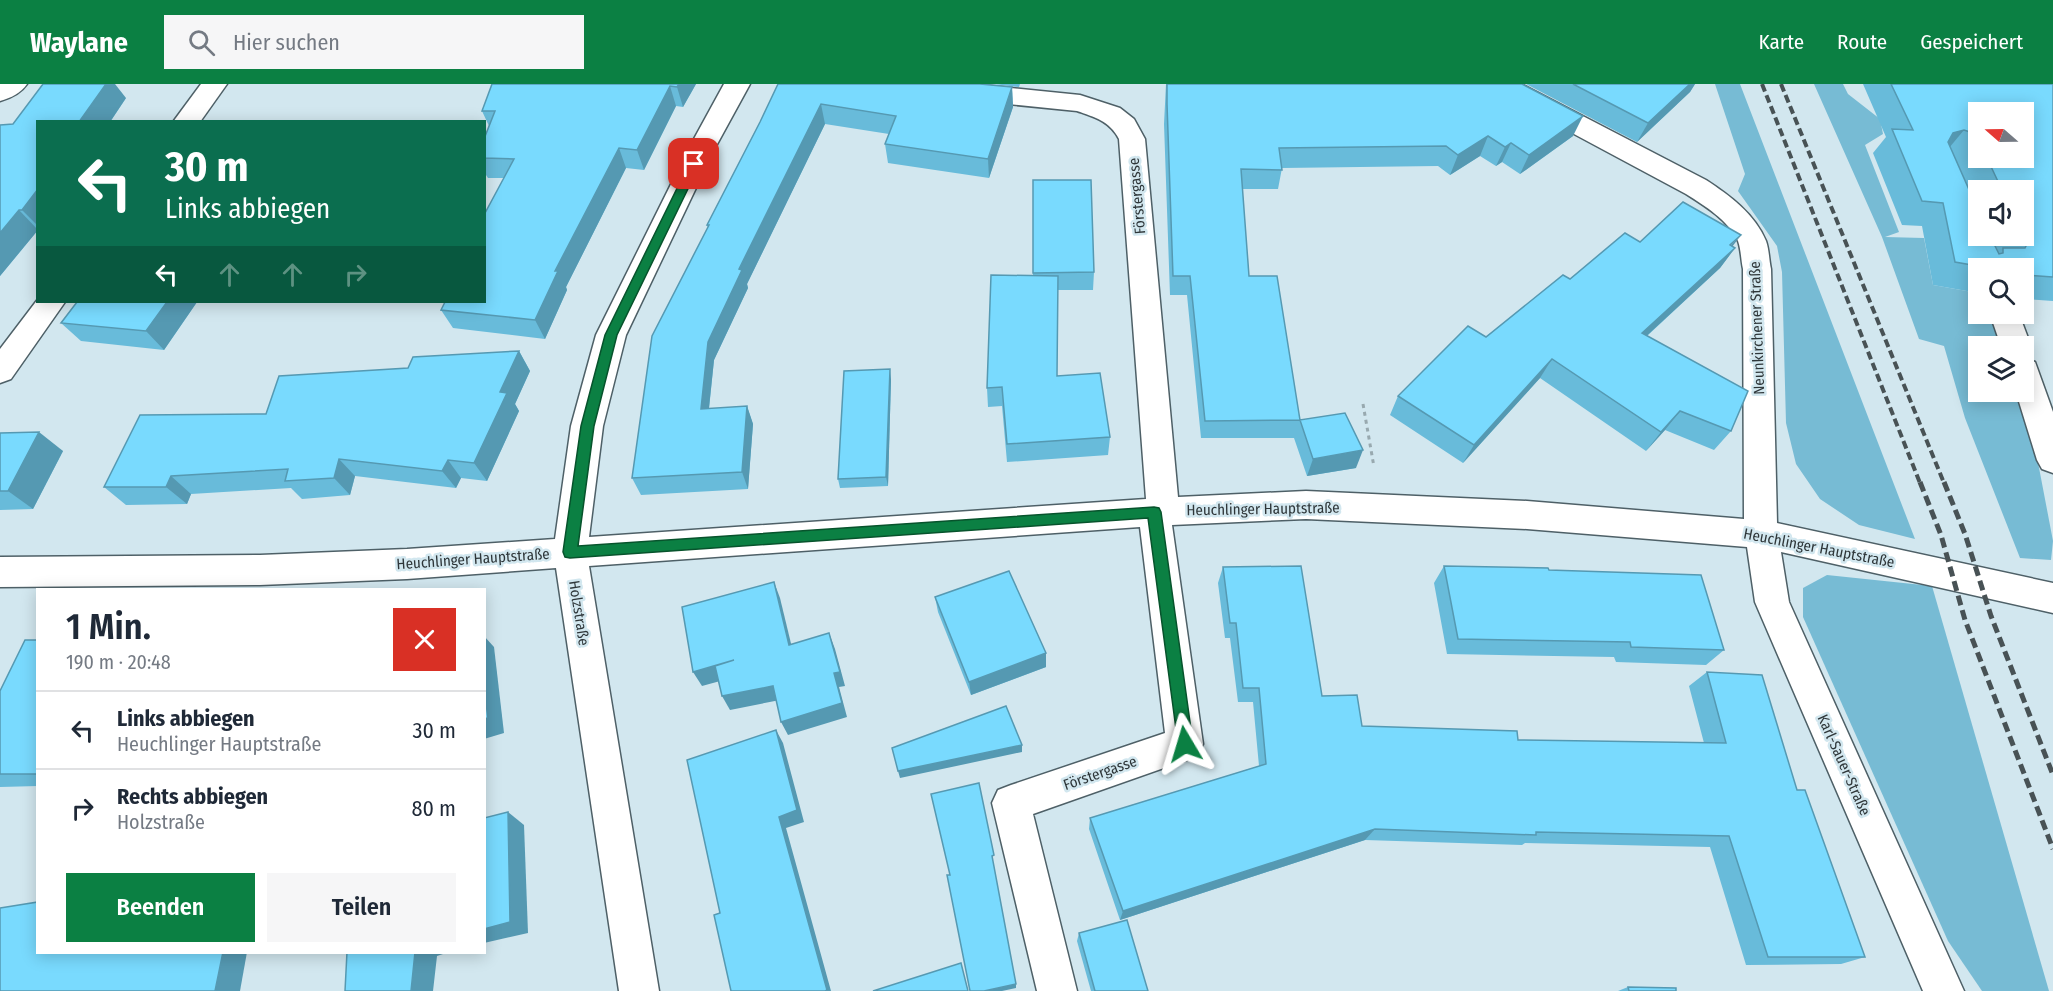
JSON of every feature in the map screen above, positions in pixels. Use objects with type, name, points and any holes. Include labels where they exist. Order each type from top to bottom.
[{"type":"street","points":[[0,93],[14,84]]},
{"type":"street","points":[[187,120],[214,84]]},
{"type":"street","name":"Holzstraße","points":[[639,991],[570,552],[588,426],[611,335],[687,179],[737,84]]},
{"type":"street","name":"Förstergasse","points":[[888,84],[1080,103],[1111,114],[1125,125],[1132,139],[1159,512],[1185,744],[1011,803],[1057,991]]},
{"type":"street","name":"Neunkirchener Straße","points":[[1501,84],[1696,187],[1719,202],[1733,215],[1752,241],[1757,269],[1761,534]]},
{"type":"street","points":[[0,371],[50,303]]},
{"type":"street","points":[[2034,400],[2053,460]]},
{"type":"street","name":"Heuchlinger Hauptstraße","points":[[0,572],[260,570],[407,564],[1159,512],[1306,506],[1527,515],[1761,534],[2053,598]]},
{"type":"street","name":"Karl-Sauer-Straße","points":[[1761,534],[1772,602],[1944,991]]},
{"type":"path","points":[[1363,405],[1382,509]]},
{"type":"shaded area","points":[[1715,84],[1740,84],[1915,539],[1859,525],[1820,499],[1796,464],[1786,423],[1782,272],[1777,246],[1738,191],[1745,174]]},
{"type":"shaded area","points":[[1814,84],[1843,84],[1848,94],[1880,119],[1883,134],[1865,145],[1899,232],[1885,237],[1924,238],[1933,285],[1968,291],[1968,324],[1996,324],[2001,336],[1968,336],[1968,402],[2022,402],[2032,431],[2053,541],[2051,560],[2020,558],[1965,418],[1944,346],[1919,339],[1882,237]]},
{"type":"shaded area","points":[[1827,575],[1932,586],[2049,991],[1982,991],[1948,941],[1803,617],[1803,588]]},
{"type":"building","points":[[43,84],[106,84],[80,120],[36,120],[36,192],[0,233],[0,125],[13,124]]},
{"type":"building","points":[[492,84],[679,84],[677,87],[670,86],[637,150],[619,148],[555,271],[558,271],[535,320],[441,310],[444,303],[486,303],[486,211],[514,159],[486,158],[486,134],[495,111],[482,111]]},
{"type":"building","points":[[778,84],[980,84],[1012,87],[988,159],[885,144],[896,116],[821,104],[739,269],[742,270],[708,342],[701,409],[747,406],[742,472],[632,478],[652,336]]},
{"type":"building","points":[[1167,84],[1522,84],[1583,116],[1529,155],[1511,143],[1505,147],[1488,136],[1458,155],[1446,146],[1279,148],[1282,170],[1241,169],[1249,276],[1277,276],[1300,420],[1205,421],[1190,276],[1173,276]]},
{"type":"building","points":[[1573,84],[1690,84],[1648,123]]},
{"type":"building","points":[[1891,84],[2053,84],[2053,277],[2034,276],[2034,258],[1968,258],[1968,264],[1955,262],[1943,203],[1922,201],[1892,129],[1913,130]],"holes":[[[1968,102],[2034,102],[2034,168],[1992,168],[1997,180],[2034,180],[2034,246],[2003,248],[2003,253],[1999,254],[1995,246],[1968,246],[1968,187],[1948,142],[1953,133],[1968,131]]]},
{"type":"building","points":[[1033,180],[1091,180],[1094,272],[1033,273]]},
{"type":"building","points":[[1683,202],[1741,235],[1730,245],[1735,248],[1642,333],[1748,391],[1731,431],[1680,411],[1661,432],[1552,359],[1474,445],[1398,396],[1468,326],[1486,337],[1563,275],[1570,279],[1625,233],[1640,242]]},
{"type":"building","points":[[991,275],[1058,276],[1057,376],[1100,373],[1110,437],[1007,444],[1002,387],[987,388]]},
{"type":"building","points":[[76,303],[166,303],[146,331],[61,323]]},
{"type":"building","points":[[519,351],[500,392],[507,393],[474,463],[448,460],[442,471],[339,459],[334,478],[285,481],[288,469],[171,476],[166,487],[104,487],[140,415],[266,414],[279,376],[408,368],[413,357]]},
{"type":"building","points":[[890,369],[886,477],[838,479],[844,371]]},
{"type":"building","points":[[1345,413],[1363,450],[1313,459],[1300,420]]},
{"type":"building","points":[[39,432],[8,491],[0,491],[0,433]]},
{"type":"building","points":[[1301,566],[1322,696],[1357,695],[1362,726],[1517,731],[1518,740],[1726,743],[1707,672],[1762,675],[1797,790],[1805,790],[1865,957],[1768,957],[1729,836],[1536,832],[1536,835],[1375,829],[1123,911],[1090,818],[1266,764],[1259,688],[1243,688],[1236,623],[1230,623],[1223,567]]},
{"type":"building","points":[[1444,566],[1701,575],[1724,650],[1631,647],[1630,642],[1458,639]]},
{"type":"building","points":[[1009,571],[1046,653],[969,682],[935,597]]},
{"type":"building","points":[[774,582],[789,645],[829,633],[840,672],[834,673],[842,703],[781,722],[773,686],[722,696],[715,666],[734,660],[693,672],[682,607]]},
{"type":"building","points":[[25,640],[36,640],[36,774],[0,774],[0,691]]},
{"type":"building","points":[[1006,706],[1022,745],[898,771],[892,748]]},
{"type":"building","points":[[776,730],[797,810],[779,817],[827,990],[825,991],[731,991],[714,915],[720,913],[687,760]]},
{"type":"building","points":[[979,783],[1016,984],[984,991],[970,991],[947,875],[950,875],[931,794]]},
{"type":"building","points":[[508,812],[510,922],[486,928],[486,818]]},
{"type":"building","points":[[36,902],[36,954],[223,954],[215,991],[0,991],[0,908]]},
{"type":"building","points":[[1127,920],[1148,991],[1095,991],[1079,933]]},
{"type":"building","points":[[347,954],[415,954],[411,991],[345,991]]},
{"type":"building","points":[[961,963],[968,991],[873,991]]},
{"type":"building","points":[[1628,987],[1676,988],[1676,991],[1629,991]]},
{"type":"railway","points":[[1762,84],[1920,483]]},
{"type":"railway","points":[[1781,84],[1944,483]]},
{"type":"railway","points":[[1920,482],[1941,535],[1965,620],[2053,849]]},
{"type":"railway","points":[[1944,482],[1965,534],[1991,616],[2053,775]]},
{"type":"route","points":[[694,164],[611,335],[588,426],[570,552],[1154,512],[1185,744]]}]
